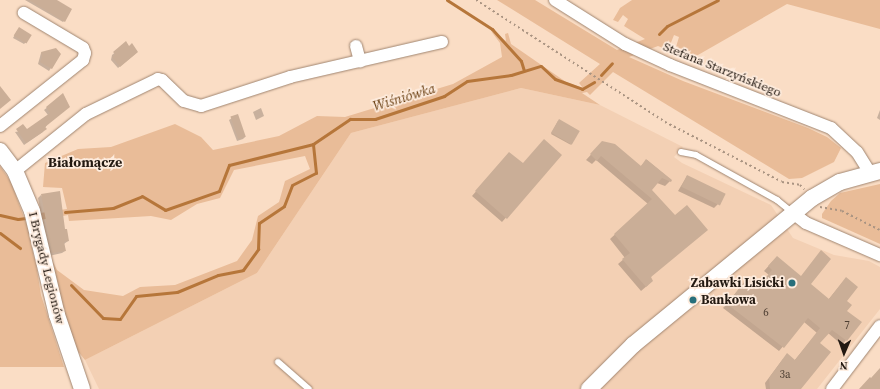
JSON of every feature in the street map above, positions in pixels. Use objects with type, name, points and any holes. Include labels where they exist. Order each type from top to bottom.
[{"type":"street","name":"Stefana Starzyńskiego","points":[[555,0],[625,44],[670,65],[830,128],[857,152],[875,172]]},
{"type":"street","points":[[0,126],[83,60],[83,48],[24,13]]},
{"type":"street","points":[[15,171],[86,114],[158,79],[162,80],[184,101],[201,106],[290,77],[442,42]]},
{"type":"street","points":[[356,46],[360,61]]},
{"type":"street","name":"I Brygady Legionów","points":[[0,151],[15,171],[32,211],[57,315],[82,389]]},
{"type":"street","points":[[589,389],[633,345],[812,198],[840,182],[875,172]]},
{"type":"street","points":[[793,213],[806,223],[880,255]]},
{"type":"street","points":[[832,389],[880,326]]},
{"type":"lane","points":[[681,152],[696,155],[777,200],[793,213]]},
{"type":"lane","points":[[278,362],[309,389]]},
{"type":"path","points":[[476,0],[664,122],[782,182],[801,186],[824,210],[842,211],[880,230]]},
{"type":"shaded area","points":[[497,0],[535,0],[617,50],[645,39],[624,26],[628,19],[623,15],[618,22],[613,20],[620,8],[632,0],[880,0],[880,29],[787,4],[691,59],[682,55],[684,50],[676,47],[679,37],[674,35],[668,50],[658,46],[629,57],[683,81],[808,128],[827,137],[841,148],[834,162],[802,178],[789,179],[613,72],[590,95],[587,92],[582,93],[600,105],[521,88],[351,133],[257,273],[85,360],[72,344],[54,276],[36,264],[41,295],[64,367],[0,367],[0,166],[11,182],[29,231],[34,258],[53,270],[51,258],[57,270],[84,290],[123,296],[140,287],[175,285],[237,261],[252,240],[258,216],[279,202],[285,181],[310,169],[305,156],[234,170],[220,198],[197,204],[171,220],[151,216],[69,221],[68,215],[29,222],[27,215],[67,209],[62,188],[43,187],[45,163],[78,149],[111,147],[175,124],[201,137],[213,150],[279,136],[317,116],[345,117],[453,84],[502,57],[500,43],[491,31],[506,41],[505,34],[508,33],[511,44],[566,82],[583,88],[579,83],[600,64]]},
{"type":"shaded area","points":[[521,88],[600,105],[683,147],[674,157],[682,163],[771,205],[793,238],[834,255],[869,261],[880,267],[880,309],[817,389],[99,389],[85,360],[257,273],[351,133]]},
{"type":"shaded area","points":[[880,184],[880,244],[822,218],[822,214],[831,201],[840,193]]},
{"type":"building","points":[[29,0],[57,0],[72,9],[65,22]]},
{"type":"building","points":[[19,27],[32,35],[26,43],[14,35]]},
{"type":"building","points":[[126,41],[129,46],[132,43],[138,52],[120,67],[112,57],[115,54],[113,52]]},
{"type":"building","points":[[56,48],[61,54],[52,69],[40,62],[42,57],[41,52]]},
{"type":"building","points":[[0,86],[11,100],[0,109]]},
{"type":"building","points":[[63,93],[70,107],[45,127],[47,129],[26,143],[16,129],[23,124],[27,129],[50,113],[46,107]]},
{"type":"building","points":[[238,114],[246,137],[238,139],[230,117]]},
{"type":"building","points":[[559,119],[580,131],[572,145],[551,133]]},
{"type":"building","points":[[544,139],[562,155],[507,219],[475,191],[509,152],[523,163]]},
{"type":"building","points":[[602,141],[615,144],[641,166],[646,159],[672,180],[671,182],[662,178],[652,190],[675,215],[687,205],[708,230],[651,277],[653,281],[646,287],[622,259],[630,253],[614,234],[652,199],[601,156],[597,161],[590,154]]},
{"type":"building","points":[[687,175],[726,194],[720,206],[681,187]]},
{"type":"building","points":[[60,191],[65,229],[67,229],[69,241],[64,242],[66,251],[52,253],[41,194]]},
{"type":"building","points":[[821,250],[831,259],[811,284],[829,299],[846,277],[858,287],[847,301],[852,305],[847,311],[862,322],[847,341],[832,330],[820,343],[831,352],[801,389],[770,389],[769,378],[787,353],[795,360],[820,328],[808,318],[784,348],[727,304],[748,277],[759,286],[772,270],[768,266],[777,256],[801,276]]},
{"type":"building","points":[[880,368],[880,389],[859,389],[870,377],[871,378]]},
{"type":"waterway","points":[[447,0],[492,29],[521,61],[524,71]]},
{"type":"waterway","name":"Wiśniówka","points":[[659,34],[667,26],[718,0]]},
{"type":"waterway","name":"Wiśniówka","points":[[601,75],[612,63]]},
{"type":"waterway","name":"Wiśniówka","points":[[71,285],[103,318],[120,319],[136,296],[177,292],[218,275],[243,270],[258,249],[259,223],[284,206],[292,185],[316,173],[313,144],[350,119],[375,119],[444,96],[467,81],[511,75],[541,66],[555,79],[582,89],[594,82]]},
{"type":"waterway","points":[[65,212],[113,208],[142,196],[165,210],[219,191],[229,165],[313,144]]},
{"type":"waterway","points":[[0,215],[18,219],[26,218]]},
{"type":"waterway","name":"Wiśniówka","points":[[0,233],[20,248]]},
{"type":"place","name":"Zabawki Lisicki","points":[[792,283]]},
{"type":"place","name":"Bankowa","points":[[693,300]]},
{"type":"district","name":"Białomącze","points":[[85,162]]}]
